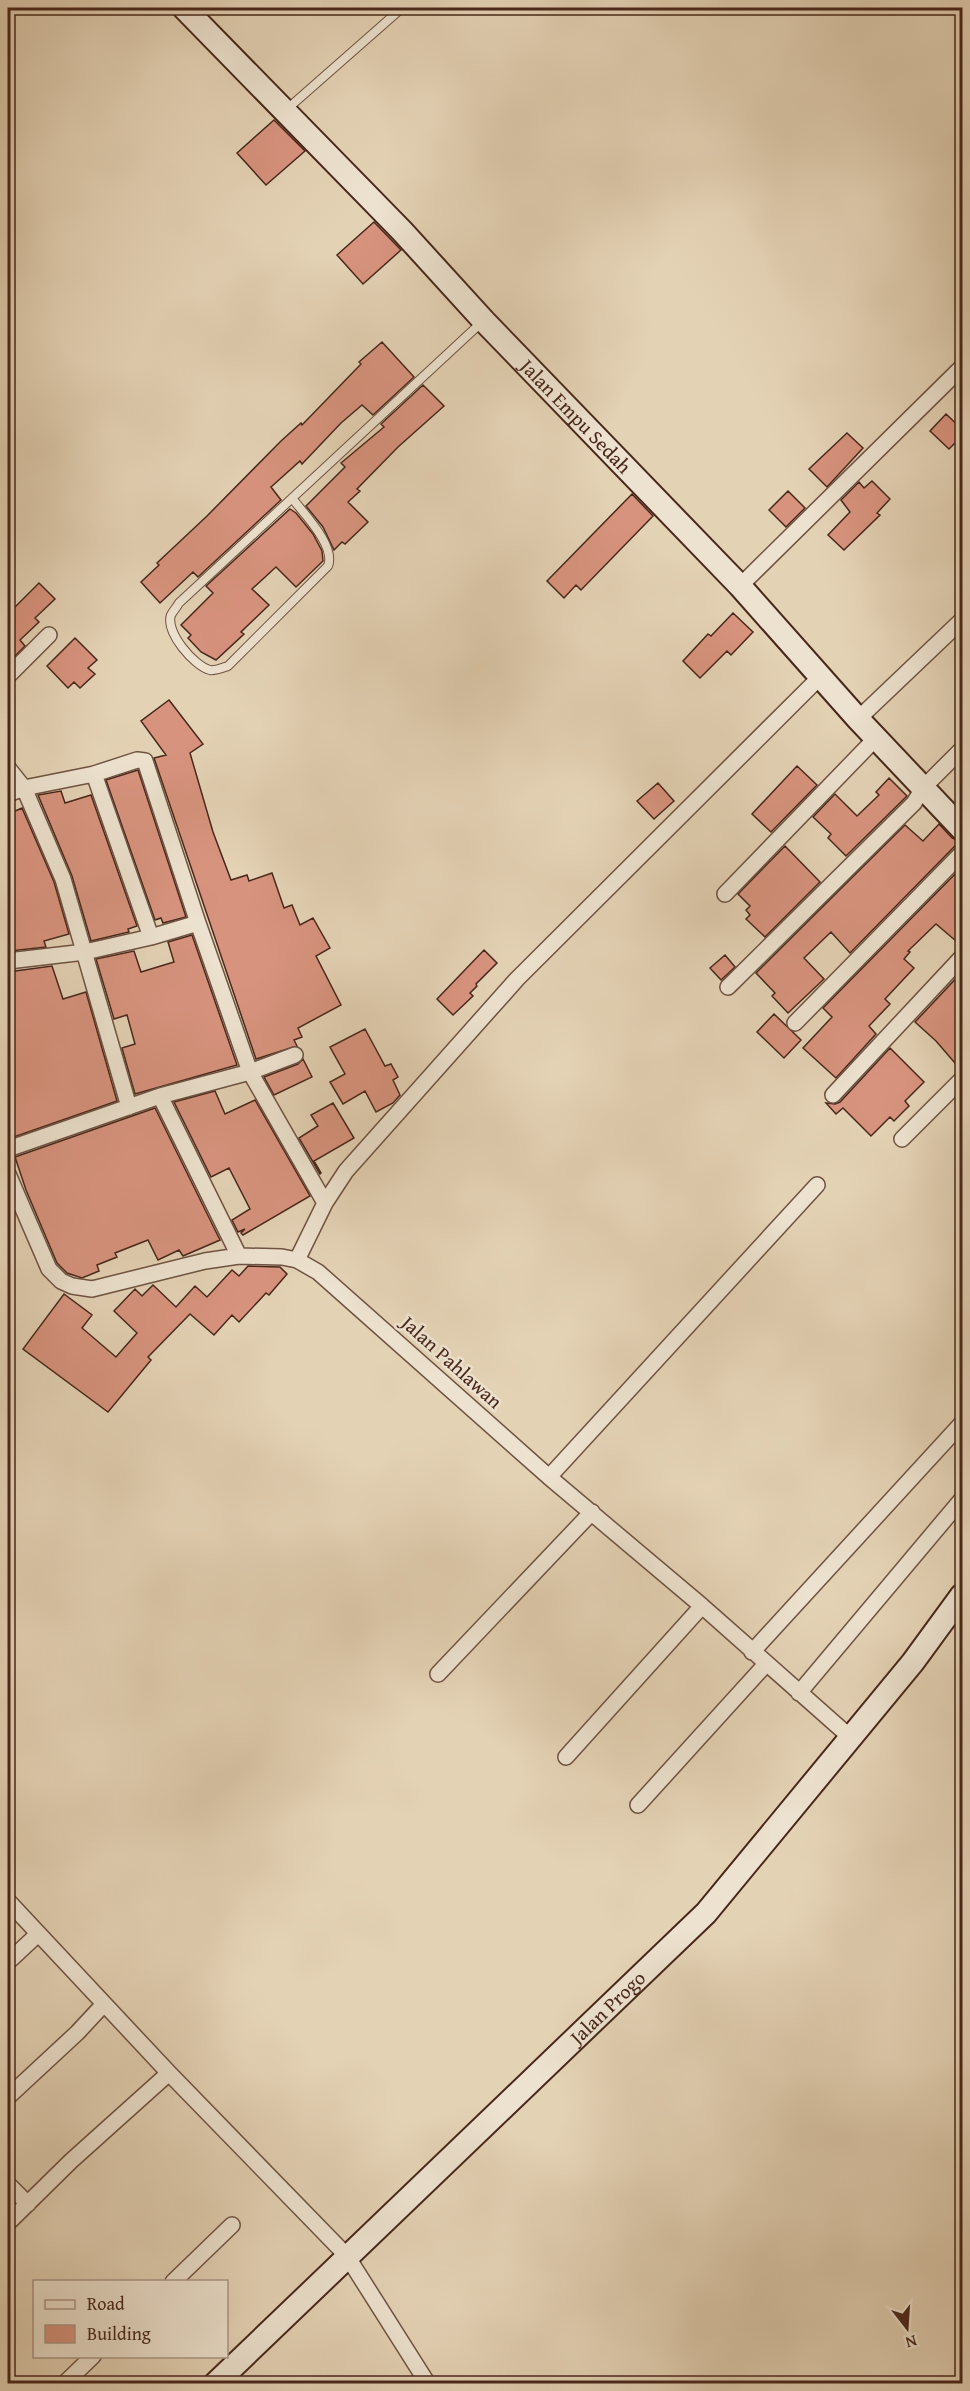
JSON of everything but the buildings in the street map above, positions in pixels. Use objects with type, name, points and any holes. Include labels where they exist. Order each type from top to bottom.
[{"type":"street","name":"Jalan Empu Sedah","points":[[184,8],[402,231],[484,321],[740,586],[858,719],[963,829]]},
{"type":"street","points":[[740,586],[963,367]]},
{"type":"street","points":[[858,719],[963,620]]},
{"type":"street","points":[[8,676],[49,635]]},
{"type":"street","points":[[297,1260],[325,1203],[346,1171],[517,979],[820,676]]},
{"type":"street","points":[[725,894],[877,737]]},
{"type":"street","points":[[728,987],[914,803],[923,788],[963,749]]},
{"type":"street","points":[[8,794],[24,788],[94,774],[137,760],[145,761],[250,1072],[325,1203]]},
{"type":"street","points":[[8,768],[24,788],[63,879],[129,1107]]},
{"type":"street","points":[[94,774],[151,937]]},
{"type":"street","points":[[795,1023],[963,853]]},
{"type":"street","points":[[8,961],[85,952],[151,937],[198,923]]},
{"type":"street","points":[[833,1095],[963,957]]},
{"type":"street","points":[[8,1149],[160,1096],[250,1072],[295,1055]]},
{"type":"street","points":[[902,1139],[963,1079]]},
{"type":"street","points":[[160,1096],[239,1256]]},
{"type":"street","name":"Jalan Pahlawan","points":[[8,1173],[49,1269],[61,1281],[72,1286],[92,1289],[205,1261],[239,1256],[282,1257],[297,1260],[318,1272],[549,1477],[702,1606],[850,1737]]},
{"type":"street","points":[[549,1477],[817,1185]]},
{"type":"street","points":[[753,1652],[963,1423]]},
{"type":"street","points":[[800,1693],[963,1499]]},
{"type":"street","points":[[438,1674],[591,1512]]},
{"type":"street","name":"Jalan Progo","points":[[215,2384],[706,1913],[913,1662],[963,1595]]},
{"type":"street","points":[[566,1757],[702,1606]]},
{"type":"street","points":[[638,1805],[766,1664]]},
{"type":"street","points":[[8,1901],[169,2073],[347,2256],[428,2384]]},
{"type":"street","points":[[8,1962],[38,1934]]},
{"type":"street","points":[[8,2097],[77,2033],[104,2004]]},
{"type":"street","points":[[8,2223],[70,2161],[169,2073]]},
{"type":"street","points":[[8,2184],[28,2204]]},
{"type":"street","points":[[175,2280],[232,2225]]},
{"type":"street","points":[[64,2384],[91,2358]]},
{"type":"lane","points":[[286,111],[402,8]]},
{"type":"lane","points":[[292,498],[327,545],[331,560],[328,566],[228,666],[212,671],[184,651],[174,632],[170,622],[171,615],[179,603],[292,498],[484,321]]}]
